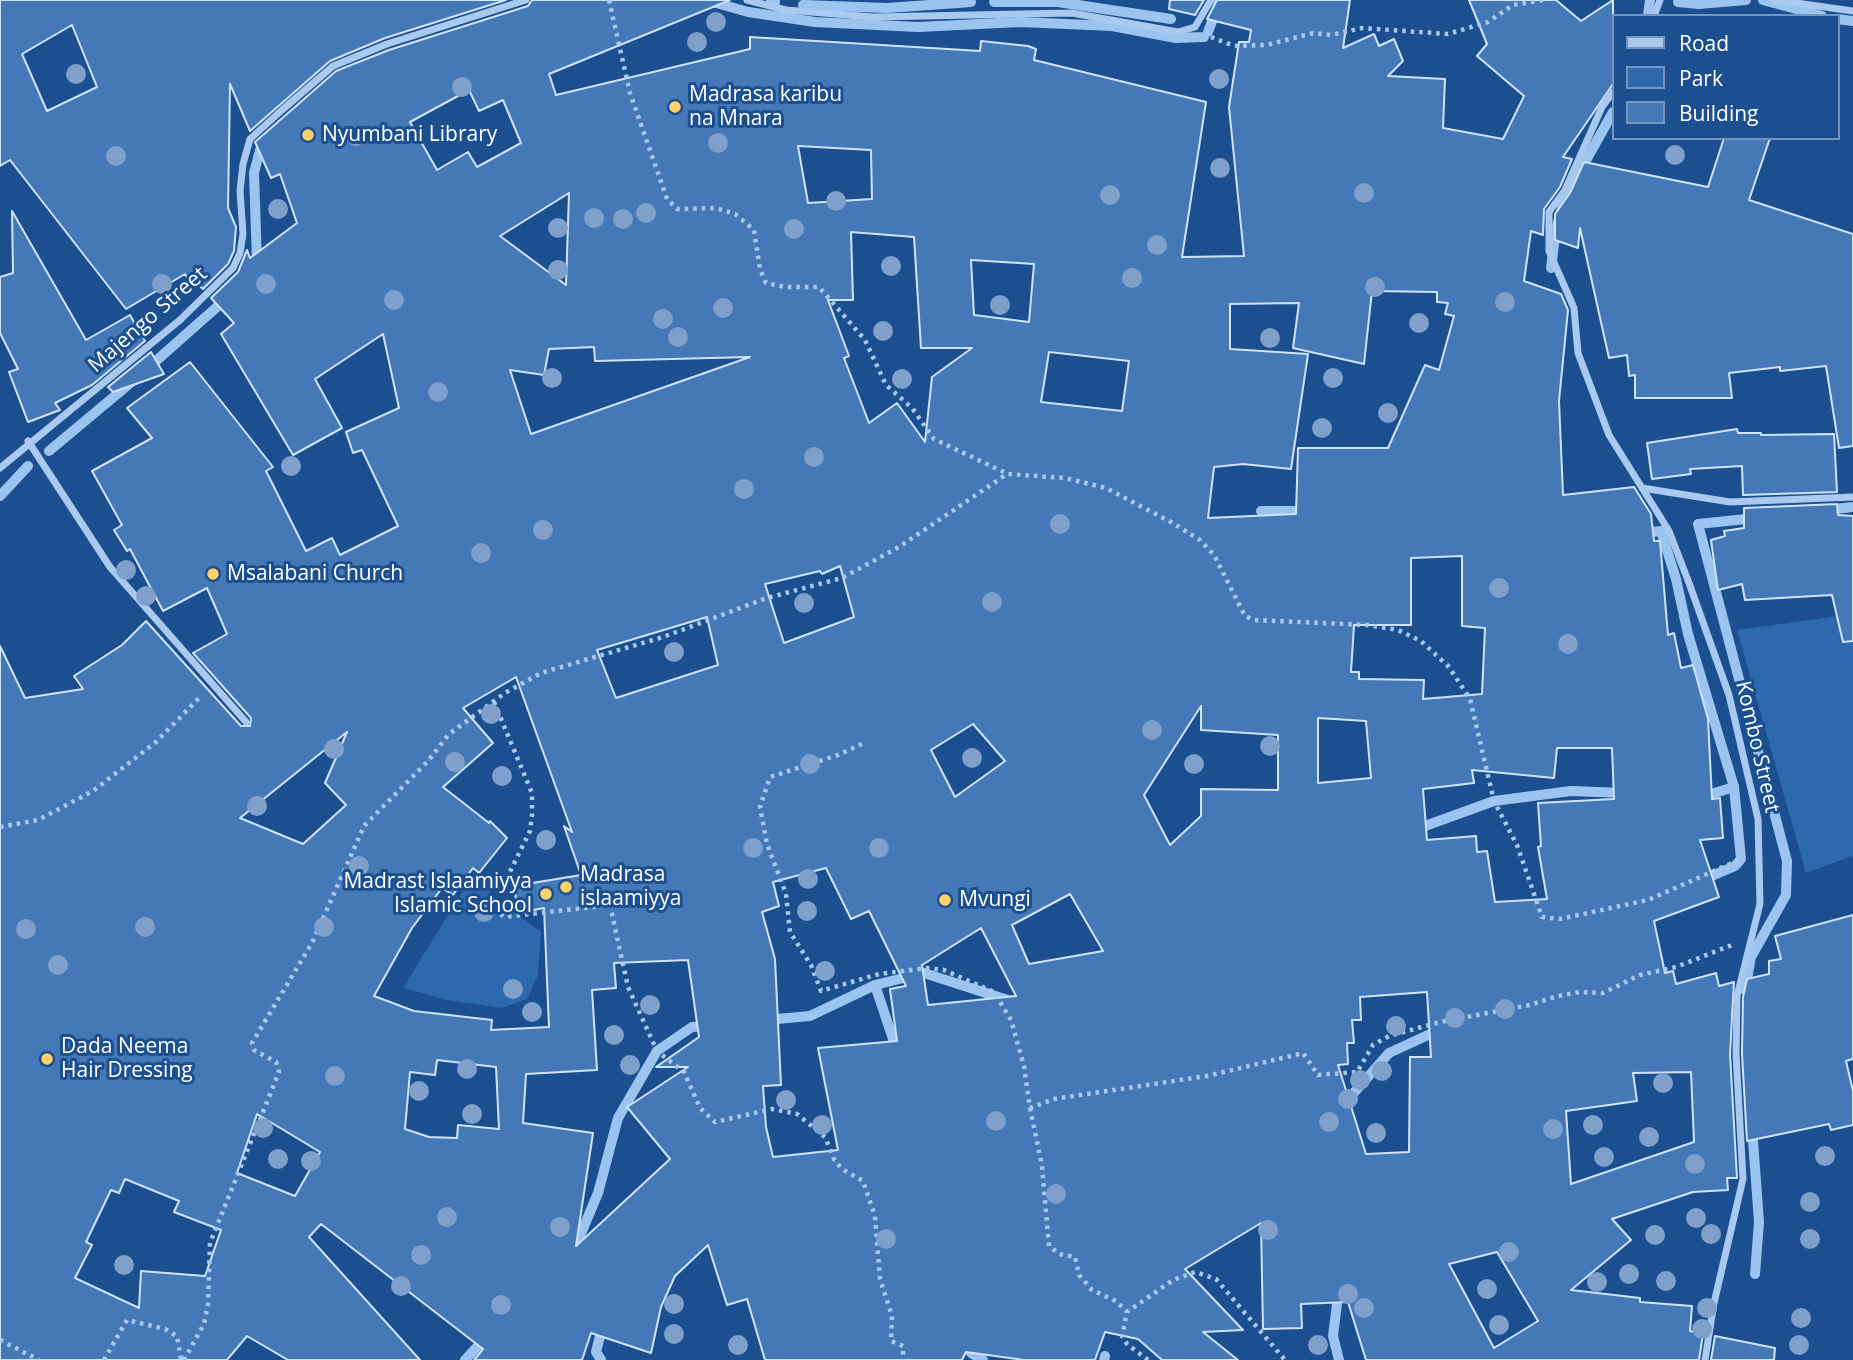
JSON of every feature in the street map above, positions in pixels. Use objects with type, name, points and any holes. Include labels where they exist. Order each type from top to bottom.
[{"type":"street","name":"Majengo Street","points":[[0,468],[28,442],[180,320],[233,268],[240,253],[243,234],[240,191],[250,139],[282,110],[333,66],[387,44],[526,0]]},
{"type":"street","points":[[747,0],[824,15],[873,17],[1072,13],[1178,32],[1195,27],[1211,0]]},
{"type":"street","points":[[1774,0],[1853,11]]},
{"type":"street","name":"Kombo Street","points":[[1612,93],[1601,107],[1565,190],[1549,212],[1549,251],[1574,308],[1578,353],[1609,435],[1669,531],[1729,695],[1758,819],[1760,904],[1737,996],[1735,1036],[1743,1179],[1714,1303],[1705,1360]]},
{"type":"street","points":[[28,442],[110,567],[246,722]]},
{"type":"street","points":[[1642,488],[1730,502],[1853,498]]},
{"type":"path","points":[[609,0],[630,93],[667,199],[677,209],[716,208],[735,214],[746,223],[754,230],[763,280],[785,287],[819,287],[865,340],[886,385],[912,408],[934,439],[1008,474],[1065,478],[1106,488],[1171,522],[1200,540],[1214,555],[1245,616],[1254,620],[1367,625],[1398,630],[1421,641],[1449,667],[1470,699],[1494,801],[1517,845],[1542,917],[1560,919],[1648,900],[1758,851]]},
{"type":"path","points":[[1195,27],[1234,46],[1266,45],[1313,33],[1331,35],[1363,28],[1447,34],[1488,22],[1513,5],[1543,0]]},
{"type":"path","points":[[183,1360],[204,1324],[208,1304],[210,1243],[273,1094],[279,1072],[276,1062],[254,1050],[252,1043],[313,940],[364,826],[428,761],[449,734],[541,673],[663,636],[767,598],[842,578],[899,547],[1008,474]]},
{"type":"path","points":[[0,827],[38,820],[108,781],[156,742],[214,684]]},
{"type":"path","points":[[494,702],[532,793],[530,831],[496,900],[497,911],[504,917],[610,905],[628,987],[657,1051],[684,1072],[700,1108],[715,1122],[772,1109],[797,1114],[825,1137],[834,1159],[842,1169],[863,1181],[875,1216],[880,1279],[892,1316],[891,1341],[903,1346],[903,1360]]},
{"type":"path","points":[[862,744],[838,755],[770,777],[760,807],[767,844],[786,894],[790,932],[811,965],[821,991],[879,974],[927,968],[944,970],[994,992],[1012,1020],[1024,1066],[1042,1166],[1049,1246],[1059,1254],[1075,1257],[1079,1275],[1092,1290],[1116,1301],[1127,1312]]},
{"type":"path","points":[[1030,1108],[1055,1099],[1207,1076],[1303,1053],[1318,1075],[1357,1072],[1373,1045],[1390,1036],[1440,1022],[1530,1005],[1554,997],[1579,992],[1603,993],[1640,975],[1676,967],[1751,937]]},
{"type":"path","points":[[1148,1360],[1126,1344],[1122,1336],[1127,1312],[1173,1280],[1195,1272],[1216,1279],[1285,1360]]},
{"type":"path","points":[[104,1360],[127,1320],[165,1329],[177,1336],[183,1360]]},
{"type":"path","points":[[0,1340],[39,1360]]},
{"type":"green space","points":[[1853,614],[1853,856],[1806,873],[1737,630]]},
{"type":"green space","points":[[473,874],[499,901],[541,932],[538,975],[527,999],[502,1008],[447,1000],[403,988]]},
{"type":"building","points":[[0,0],[506,0],[385,38],[330,61],[250,131],[230,84],[228,208],[236,227],[234,251],[228,264],[203,289],[195,282],[191,284],[185,274],[126,309],[10,160],[0,166]],"holes":[[[72,25],[97,87],[47,111],[22,54]]]},
{"type":"building","points":[[532,0],[730,0],[549,74],[556,95],[750,49],[750,37],[980,51],[981,41],[1028,46],[1036,49],[1034,60],[1206,102],[1182,257],[1244,256],[1229,107],[1239,42],[1249,42],[1251,30],[1207,19],[1217,0],[1350,0],[1343,48],[1374,34],[1379,46],[1394,39],[1403,61],[1388,76],[1445,79],[1443,128],[1503,139],[1524,96],[1477,56],[1487,44],[1469,0],[1556,0],[1581,21],[1613,0],[1612,85],[1563,157],[1572,159],[1560,187],[1544,209],[1543,235],[1531,231],[1524,281],[1561,294],[1568,310],[1559,401],[1563,495],[1634,487],[1651,514],[1654,541],[1660,541],[1668,635],[1674,633],[1681,668],[1693,665],[1708,719],[1712,799],[1720,798],[1723,838],[1700,840],[1719,897],[1654,921],[1665,973],[1673,971],[1676,984],[1716,973],[1719,986],[1734,982],[1730,1054],[1737,1178],[1727,1178],[1728,1190],[1693,1192],[1612,1219],[1631,1240],[1571,1290],[1640,1298],[1640,1302],[1692,1306],[1690,1331],[1703,1334],[1699,1360],[1366,1360],[1348,1302],[1301,1304],[1302,1328],[1263,1329],[1261,1223],[1185,1269],[1243,1330],[1203,1332],[1238,1360],[1162,1360],[1138,1339],[1105,1332],[1095,1360],[1024,1360],[966,1352],[962,1360],[765,1360],[747,1299],[727,1305],[708,1245],[675,1276],[661,1307],[651,1353],[591,1333],[582,1360],[474,1360],[483,1349],[321,1224],[309,1237],[420,1360],[288,1360],[247,1336],[227,1360],[0,1360],[0,646],[25,698],[83,689],[74,676],[122,645],[146,621],[241,726],[250,726],[251,718],[193,653],[227,634],[207,588],[163,611],[130,549],[127,551],[114,530],[122,525],[92,471],[152,438],[127,408],[190,362],[273,467],[266,471],[306,551],[332,538],[340,555],[398,526],[362,450],[353,453],[346,432],[399,408],[383,334],[315,379],[342,428],[293,455],[221,334],[234,323],[211,298],[238,272],[247,250],[250,258],[297,223],[280,174],[271,178],[255,142],[336,71],[389,50],[528,6]],"holes":[[[469,90],[479,111],[503,100],[521,143],[477,167],[468,152],[437,170],[410,122]],[[798,146],[871,150],[872,199],[808,203]],[[569,193],[566,285],[500,236]],[[851,232],[914,237],[921,348],[972,348],[932,377],[925,442],[897,403],[869,423],[844,358],[849,356],[828,300],[853,300]],[[971,260],[1034,264],[1029,322],[974,315]],[[1372,291],[1437,292],[1437,302],[1448,303],[1445,314],[1454,316],[1439,370],[1425,365],[1388,448],[1298,448],[1296,514],[1208,518],[1214,467],[1243,464],[1291,469],[1308,354],[1230,349],[1230,304],[1299,303],[1293,348],[1364,364]],[[594,347],[595,361],[750,357],[531,434],[510,370],[544,375],[549,349]],[[1049,352],[1129,361],[1122,411],[1041,402]],[[1462,556],[1462,626],[1485,628],[1482,694],[1423,699],[1424,680],[1359,679],[1359,672],[1351,672],[1354,625],[1411,625],[1411,558]],[[840,566],[854,617],[784,643],[765,584],[820,571],[822,574]],[[707,617],[718,665],[616,698],[597,650]],[[516,677],[572,832],[564,826],[581,875],[514,886],[518,913],[544,908],[549,1027],[491,1030],[492,1020],[414,1011],[374,996],[412,928],[442,888],[453,895],[473,868],[479,873],[507,838],[490,821],[489,823],[443,787],[493,743],[463,708]],[[1201,706],[1201,730],[1278,735],[1278,790],[1201,789],[1201,816],[1170,845],[1144,795]],[[1318,718],[1366,721],[1371,778],[1318,783]],[[973,724],[1005,761],[955,797],[931,750]],[[347,732],[325,783],[346,805],[303,844],[240,818]],[[1557,748],[1612,748],[1614,799],[1538,803],[1541,846],[1538,847],[1547,899],[1495,902],[1487,851],[1477,852],[1476,836],[1427,840],[1423,789],[1474,783],[1472,770],[1554,778]],[[826,868],[851,919],[869,911],[906,986],[890,989],[897,1041],[818,1048],[838,1150],[773,1157],[766,1127],[763,1086],[781,1085],[775,959],[762,912],[779,906],[773,882]],[[1070,894],[1103,951],[1029,964],[1012,925]],[[981,928],[1016,996],[928,1005],[922,965]],[[688,960],[699,1037],[656,1067],[688,1067],[627,1107],[670,1159],[576,1246],[593,1133],[523,1123],[526,1074],[597,1070],[592,990],[616,988],[614,963]],[[1427,992],[1431,1057],[1410,1057],[1409,1152],[1366,1154],[1338,1065],[1348,1064],[1347,1043],[1354,1043],[1352,1020],[1361,1020],[1360,997]],[[437,1060],[496,1067],[499,1129],[458,1125],[457,1138],[429,1137],[405,1129],[410,1072],[435,1075]],[[1691,1072],[1694,1142],[1571,1184],[1566,1111],[1637,1101],[1633,1073]],[[257,1114],[320,1152],[295,1196],[237,1173]],[[125,1179],[179,1201],[174,1212],[221,1230],[205,1276],[141,1271],[139,1308],[75,1278],[92,1245],[86,1242],[111,1190],[119,1193]],[[1497,1252],[1538,1321],[1494,1348],[1449,1264]]]},
{"type":"building","points":[[1170,0],[1204,0],[1195,15],[1169,9]]},
{"type":"building","points":[[1723,140],[1769,140],[1749,200],[1853,234],[1853,446],[1839,448],[1826,366],[1780,371],[1780,367],[1729,373],[1732,398],[1635,398],[1635,375],[1629,376],[1627,355],[1609,358],[1580,228],[1578,248],[1555,240],[1555,214],[1570,193],[1584,162],[1708,187]]},
{"type":"building","points":[[12,211],[86,340],[130,315],[145,341],[92,385],[55,403],[60,410],[28,422],[9,372],[18,369],[0,333],[0,277],[13,273]]},
{"type":"building","points":[[151,352],[164,374],[113,392],[108,387]]},
{"type":"building","points":[[1737,429],[1738,433],[1761,435],[1834,434],[1837,492],[1743,495],[1742,466],[1690,469],[1691,474],[1652,479],[1647,443]]},
{"type":"building","points":[[1837,504],[1838,515],[1853,516],[1853,641],[1843,642],[1832,595],[1745,600],[1742,584],[1718,590],[1711,540],[1725,536],[1724,531],[1744,528],[1744,508]]},
{"type":"building","points":[[1853,915],[1853,1059],[1846,1061],[1853,1091],[1853,1125],[1831,1130],[1829,1124],[1747,1141],[1742,1054],[1743,997],[1747,979],[1769,974],[1769,961],[1781,959],[1775,936]]},
{"type":"building","points":[[1715,1336],[1775,1348],[1774,1360],[1711,1360]]},
{"type":"waterway","points":[[706,0],[748,12],[815,22],[918,27],[1020,22],[1112,26],[1176,38],[1204,37]]},
{"type":"waterway","points":[[771,0],[775,2]]},
{"type":"waterway","points":[[1208,32],[1220,0]]},
{"type":"waterway","points":[[1648,14],[1650,0]]},
{"type":"waterway","points":[[1678,2],[1699,4],[1746,0]]},
{"type":"waterway","points":[[1763,0],[1815,14]]},
{"type":"waterway","points":[[803,5],[887,8],[971,2]]},
{"type":"waterway","points":[[994,2],[1058,2],[1171,19]]},
{"type":"waterway","points":[[1839,19],[1853,21]]},
{"type":"waterway","points":[[1551,268],[1556,229],[1565,198],[1612,114]]},
{"type":"waterway","points":[[253,266],[257,262],[254,173],[260,150],[267,142]]},
{"type":"waterway","points":[[148,368],[226,299]]},
{"type":"waterway","points":[[49,451],[134,380]]},
{"type":"waterway","points":[[0,496],[28,466]]},
{"type":"waterway","points":[[1827,510],[1853,507]]},
{"type":"waterway","points":[[1261,511],[1306,511]]},
{"type":"waterway","points":[[1745,990],[1751,957],[1786,895],[1787,861],[1698,524],[1756,518]]},
{"type":"waterway","points":[[1642,533],[1661,531],[1676,579],[1688,634],[1734,787],[1741,859],[1735,866],[1700,881]]},
{"type":"waterway","points":[[1701,797],[1734,787]]},
{"type":"waterway","points":[[1414,830],[1494,801],[1571,791],[1624,793]]},
{"type":"waterway","points":[[766,1020],[810,1016],[875,985],[924,973],[1014,1002]]},
{"type":"waterway","points":[[875,985],[897,1051]]},
{"type":"waterway","points":[[572,1255],[598,1193],[618,1118],[657,1051],[692,1027],[710,1026]]},
{"type":"waterway","points":[[1335,1100],[1351,1096],[1389,1053],[1439,1030]]},
{"type":"waterway","points":[[1752,1127],[1759,1222],[1755,1274]]},
{"type":"waterway","points":[[1334,1292],[1337,1304],[1333,1336],[1339,1360]]},
{"type":"waterway","points":[[601,1360],[596,1352],[603,1324]]},
{"type":"waterway","points":[[465,1360],[486,1337]]},
{"type":"waterway","points":[[972,1340],[971,1353],[983,1360]]},
{"type":"waterway","points":[[1104,1360],[1105,1356]]},
{"type":"place","name":"Madrasa karibu na Mnara","points":[[675,107]]},
{"type":"place","name":"Nyumbani Library","points":[[308,135]]},
{"type":"place","name":"Msalabani Church","points":[[213,574]]},
{"type":"place","name":"Madrasa islaamiyya","points":[[566,887]]},
{"type":"place","name":"Madrast Islaamiyya Islamic School","points":[[546,894]]},
{"type":"place","name":"Mvungi","points":[[945,900]]},
{"type":"place","name":"Dada Neema Hair Dressing","points":[[47,1059]]}]
